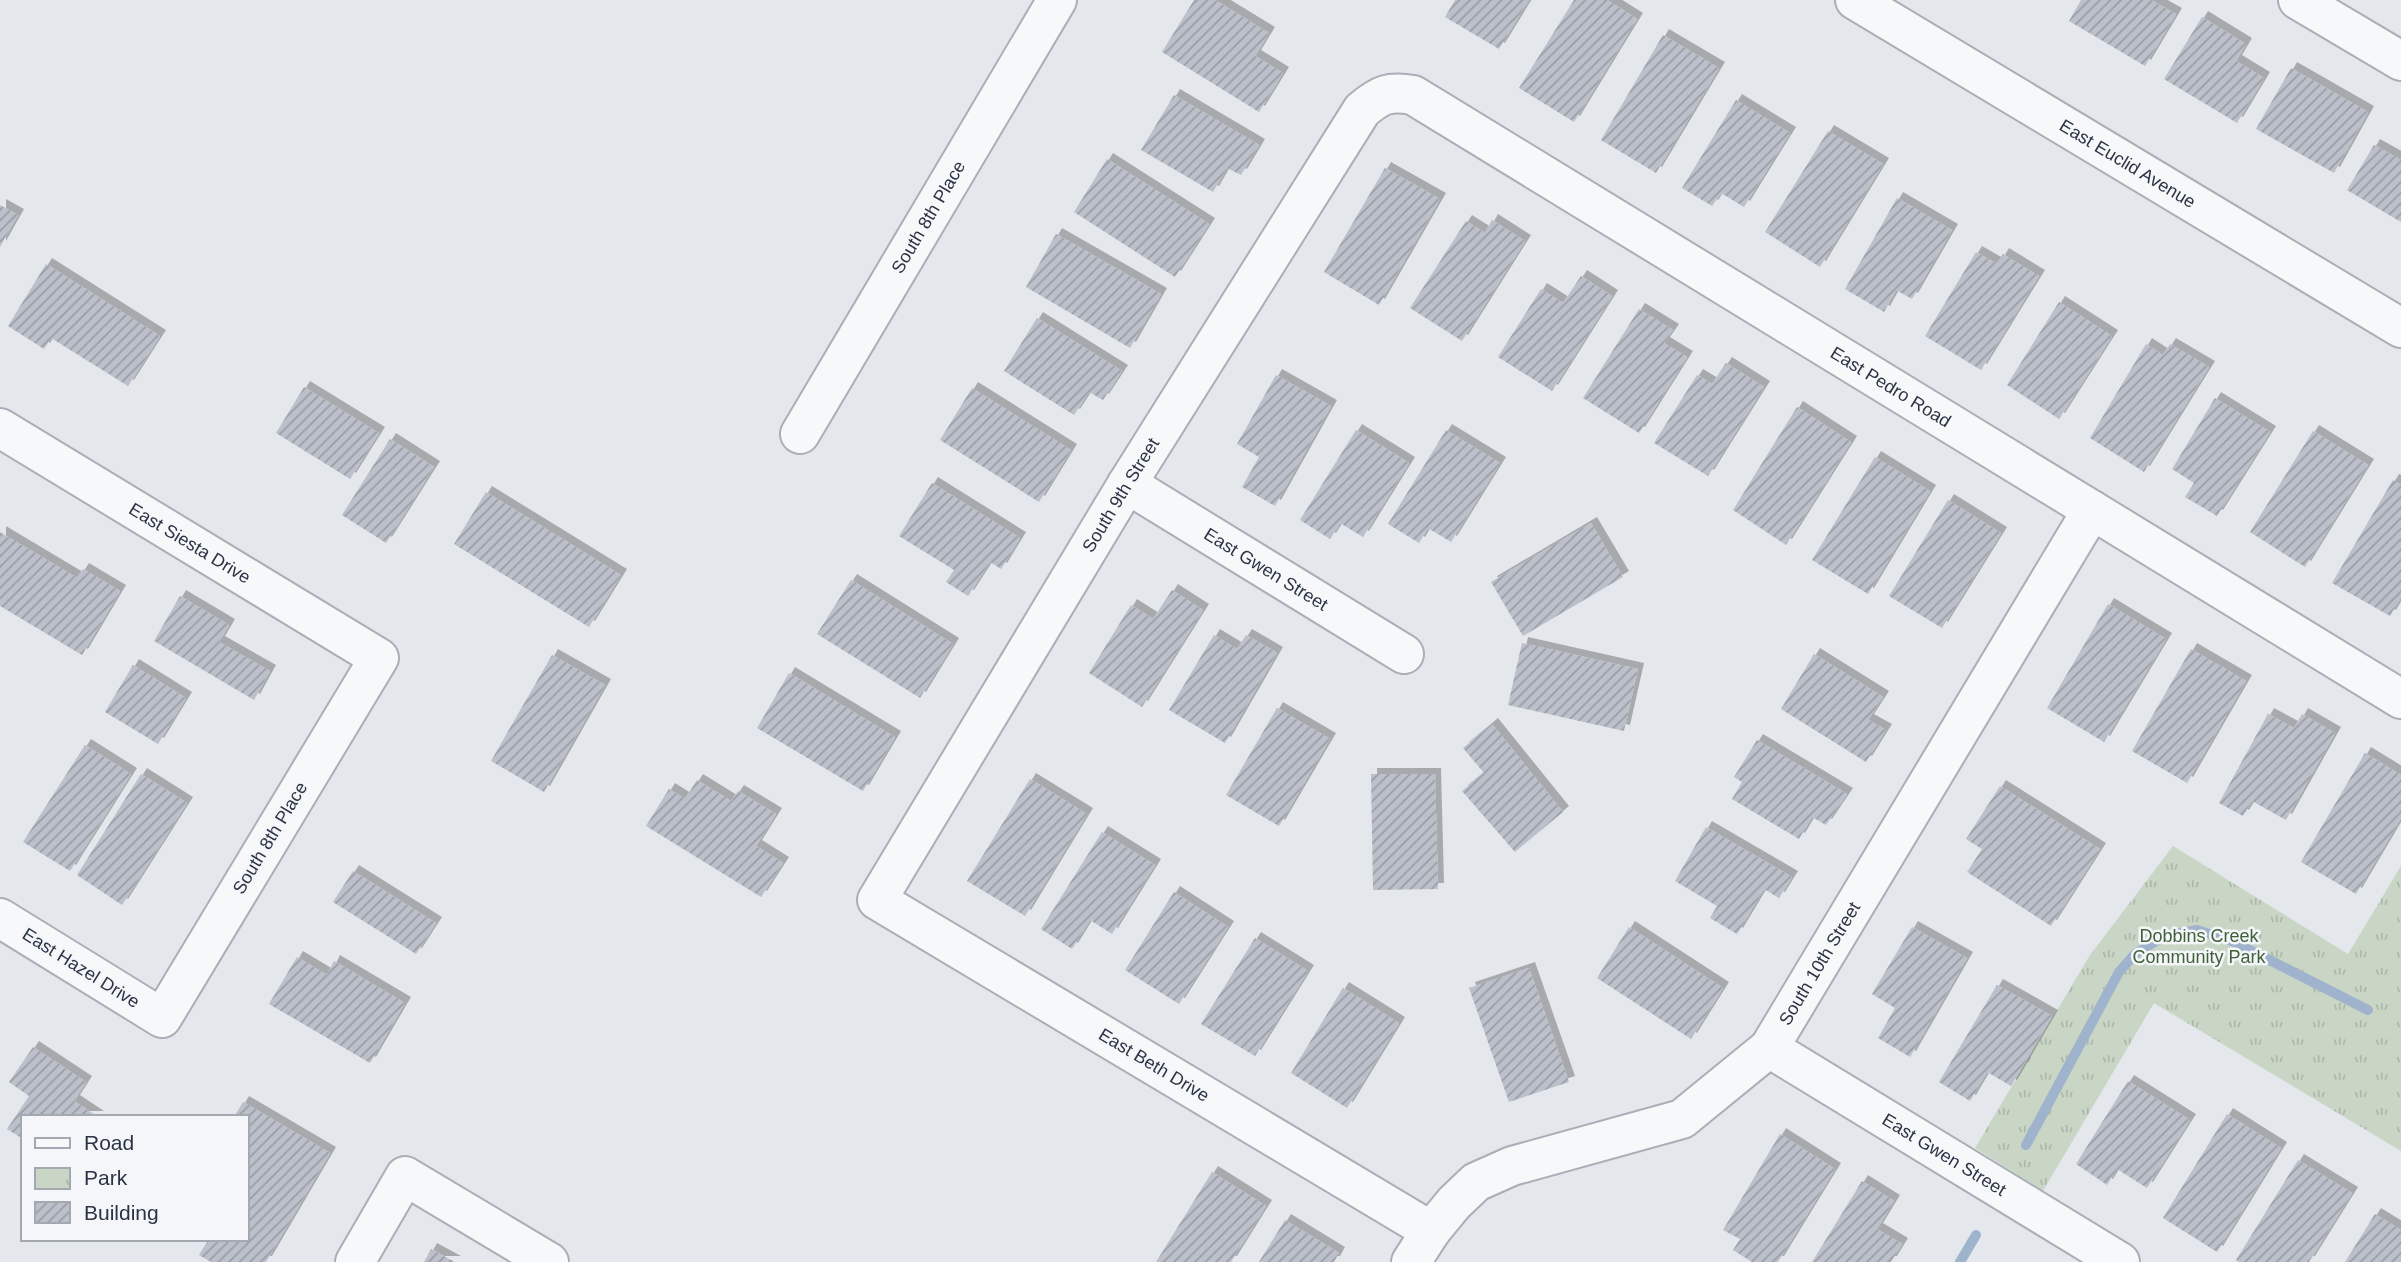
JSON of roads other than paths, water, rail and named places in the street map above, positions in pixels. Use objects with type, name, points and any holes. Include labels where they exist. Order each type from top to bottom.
[{"type":"street","name":"South 8th Place","points":[[800,433],[1057,0]]},
{"type":"street","name":"East Euclid Avenue","points":[[1855,0],[2401,328]]},
{"type":"street","points":[[2298,0],[2401,61]]},
{"type":"street","name":"East Pedro Road","points":[[1375,99],[1392,91],[1413,95],[2401,699]]},
{"type":"street","name":"South 9th Street","points":[[877,900],[1127,484],[1362,110],[1375,99]]},
{"type":"street","name":"East Siesta Drive","points":[[0,428],[379,658]]},
{"type":"street","name":"East Gwen Street","points":[[1127,484],[1405,654]]},
{"type":"street","name":"South 10th Street","points":[[1421,1247],[1454,1203],[1476,1182],[1512,1166],[1682,1119],[1769,1048],[2092,510]]},
{"type":"street","name":"South 8th Place","points":[[162,1018],[379,658]]},
{"type":"street","name":"East Beth Drive","points":[[877,900],[1421,1247]]},
{"type":"street","name":"East Hazel Drive","points":[[0,918],[162,1018]]},
{"type":"street","name":"East Gwen Street","points":[[1769,1048],[2120,1262]]},
{"type":"street","points":[[355,1262],[405,1176],[549,1262]]},
{"type":"waterway","points":[[2026,1145],[2119,972],[2135,954],[2164,936],[2197,930],[2234,942],[2368,1010]]},
{"type":"waterway","points":[[1960,1262],[1976,1235]]},
{"type":"park label","name":"Dobbins Creek Community Park","points":[[2199,946]]}]
